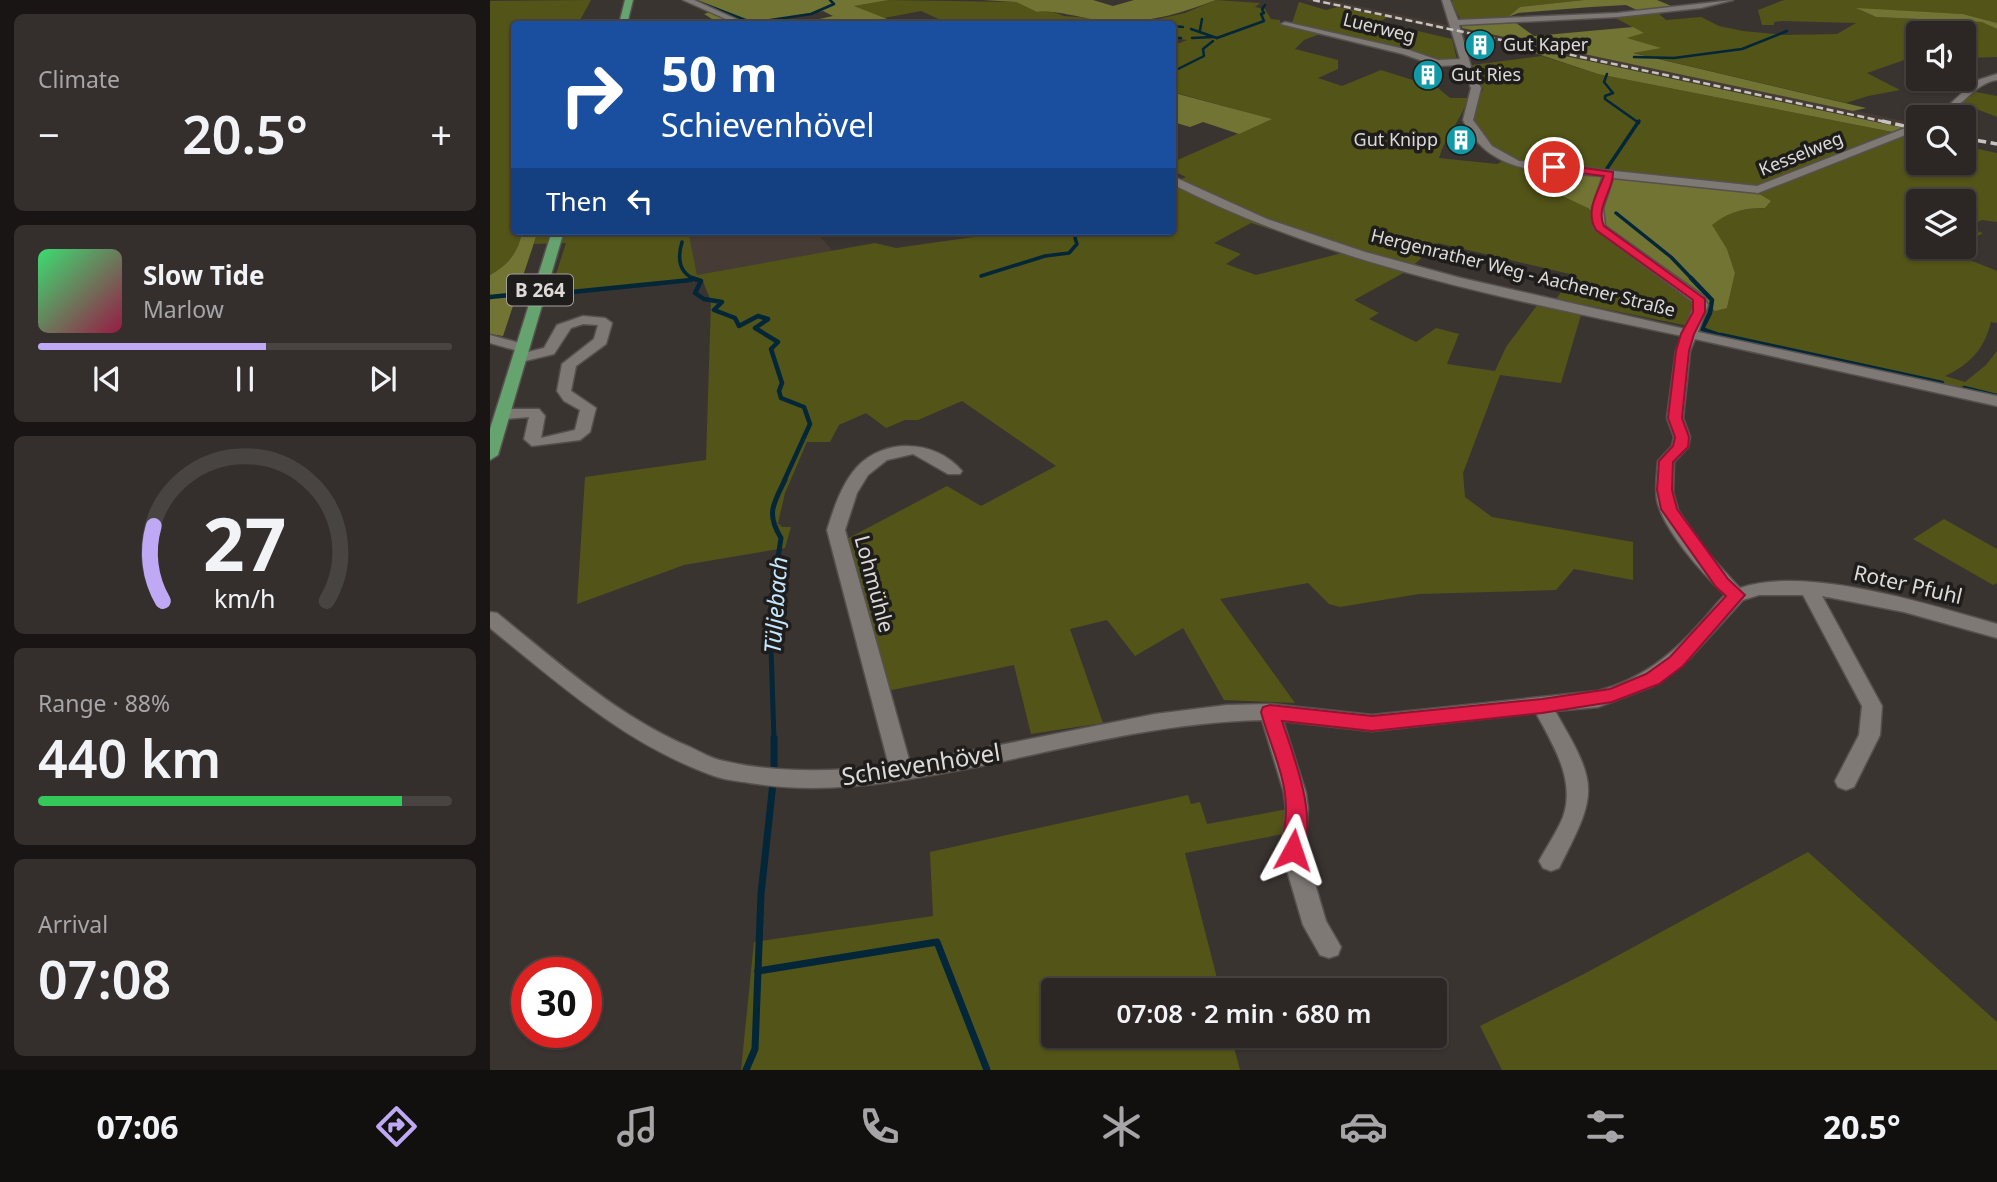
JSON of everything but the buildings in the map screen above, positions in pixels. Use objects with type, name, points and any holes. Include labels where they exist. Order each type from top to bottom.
[{"type":"main road","points":[[624,21],[629,0]]},
{"type":"main road","name":"B 264","points":[[521,353],[557,235]]},
{"type":"main road","points":[[490,456],[521,353]]},
{"type":"street","points":[[687,0],[736,21]]},
{"type":"street","points":[[1446,0],[1456,23],[1464,62],[1476,88],[1468,120],[1493,153],[1502,160],[1518,164],[1609,174],[1597,207],[1596,220],[1606,233],[1699,299],[1699,312],[1687,334],[1682,351],[1675,418],[1682,437],[1680,447],[1666,461],[1665,490],[1669,509],[1722,583],[1737,595],[1758,589],[1809,589],[1872,706],[1875,721],[1846,781]]},
{"type":"street","points":[[1456,23],[1617,15],[1701,6],[1728,0]]},
{"type":"street","name":"Luerweg","points":[[1286,24],[1406,52],[1437,63],[1464,62]]},
{"type":"street","points":[[1955,105],[1971,86],[1984,78],[1997,77]]},
{"type":"street","name":"Kesselweg","points":[[1609,174],[1758,190],[1906,131]]},
{"type":"street","name":"Hergenrather Weg - Aachener Straße","points":[[1176,182],[1252,219],[1377,258],[1500,291],[1997,401]]},
{"type":"street","points":[[490,339],[521,353],[541,355],[552,349],[559,331],[566,325],[595,320],[605,323],[601,341],[569,364],[564,391],[569,398],[588,408],[582,432],[565,440],[538,443],[532,439],[537,416],[534,412],[504,414]]},
{"type":"street","name":"Lohmühle","points":[[902,773],[836,530],[844,501],[862,468],[886,454],[909,449],[919,451],[954,471]]},
{"type":"street","name":"Roter Pfuhl","points":[[1809,589],[1866,596],[1997,631]]},
{"type":"street","name":"Schievenhövel","points":[[490,618],[608,712],[659,743],[719,768],[786,779],[835,780],[902,773],[1155,722],[1227,713],[1270,712],[1372,723],[1598,699],[1626,692],[1653,679],[1677,661],[1737,595]]},
{"type":"street","points":[[1542,706],[1571,761],[1579,786],[1577,808],[1550,861]]},
{"type":"street","points":[[1270,712],[1295,793],[1297,809],[1293,850],[1315,925],[1329,947]]},
{"type":"shaded area","points":[[591,0],[580,21],[511,21],[511,235],[521,235],[512,257],[490,275],[490,1]]},
{"type":"shaded area","points":[[889,0],[1016,2],[1037,12],[1045,9],[1064,16],[1132,21],[943,21],[921,11],[884,18],[853,6]]},
{"type":"shaded area","points":[[1216,0],[1260,3],[1255,7],[1265,9],[1271,19],[1280,20],[1280,23],[1292,23],[1299,2],[1326,10],[1337,7],[1388,17],[1379,22],[1452,39],[1457,60],[1440,62],[1288,25],[1320,34],[1304,40],[1295,49],[1338,60],[1338,69],[1318,78],[1342,86],[1381,70],[1438,88],[1450,98],[1468,98],[1439,158],[1497,164],[1506,159],[1484,140],[1473,121],[1472,115],[1483,89],[1472,65],[1542,56],[1598,74],[1906,135],[1906,175],[1976,175],[1976,149],[1997,153],[1997,222],[1982,220],[1976,223],[1976,189],[1906,189],[1906,259],[1967,259],[1997,271],[1997,323],[1991,322],[1975,355],[1945,376],[1965,382],[1986,365],[1997,351],[1997,398],[1701,333],[1698,328],[1556,299],[1574,275],[1438,243],[1407,271],[1354,300],[1379,313],[1369,319],[1416,342],[1436,328],[1459,334],[1447,364],[1495,371],[1506,347],[1538,304],[1581,315],[1561,383],[1500,375],[1463,473],[1465,497],[1492,517],[1633,542],[1633,580],[1574,569],[1556,590],[1419,594],[1340,607],[1329,604],[1308,583],[1220,599],[1295,703],[1224,700],[1183,628],[1135,656],[1107,620],[1070,629],[1103,723],[1031,734],[1014,665],[887,691],[845,540],[947,486],[981,506],[1056,466],[962,401],[918,420],[905,420],[886,428],[866,413],[839,425],[830,442],[807,442],[785,493],[778,523],[782,527],[791,527],[785,548],[684,565],[577,604],[585,477],[706,460],[711,301],[702,279],[549,296],[566,243],[534,244],[537,235],[689,235],[697,275],[875,243],[896,248],[988,235],[1176,235],[1176,182],[1186,177],[1176,172],[1176,161],[1271,119],[1176,93],[1177,44],[1187,40],[1176,38],[1176,21],[1150,21],[1185,13]],"holes":[[[1771,201],[1765,208],[1736,212],[1711,225],[1727,249],[1735,273],[1727,308],[1588,208]],[[1251,223],[1342,253],[1256,275],[1226,264],[1241,254],[1214,243]]]},
{"type":"shaded area","points":[[1305,0],[1329,0],[1906,121],[1906,128]]},
{"type":"shaded area","points":[[1584,0],[1520,7],[1508,17],[1461,20],[1451,2]]},
{"type":"shaded area","points":[[1784,0],[1997,0],[1997,23],[1963,14],[1858,9],[1876,17],[1962,21],[1906,21],[1906,59],[1867,73],[1900,90],[1846,103],[1630,52],[1658,48],[1626,38],[1643,33],[1614,17],[1658,13],[1666,20],[1701,17],[1719,26],[1784,35],[1837,34],[1856,23],[1782,21],[1774,22],[1774,25],[1762,25],[1758,10]]},
{"type":"shaded area","points":[[1976,22],[1997,29],[1997,57],[1976,58]]},
{"type":"shaded area","points":[[1976,92],[1997,96],[1997,117],[1976,109],[1976,105],[1961,103]]},
{"type":"shaded area","points":[[689,235],[819,235],[833,251],[697,275]]},
{"type":"shaded area","points":[[1944,519],[1997,549],[1997,583],[1993,585],[1913,539]]},
{"type":"shaded area","points":[[1188,795],[1191,804],[1200,802],[1207,824],[1288,809],[1283,834],[1185,853],[1217,978],[1041,978],[1041,1048],[1234,1048],[1240,1070],[741,1070],[754,942],[933,916],[930,852]]},
{"type":"shaded area","points":[[1808,852],[1997,1022],[1997,1070],[1502,1070],[1480,1026],[1584,974]]},
{"type":"green space","points":[[694,0],[889,0],[854,6],[892,21],[810,21],[833,16],[823,11],[766,21],[715,21],[704,14],[716,10]]},
{"type":"green space","points":[[983,0],[1093,0],[1113,6],[1134,0],[1216,0],[1162,17],[1135,21],[1099,20],[1037,12],[1016,2]]},
{"type":"green space","points":[[1584,0],[1657,0],[1674,7],[1639,11],[1626,5],[1591,7],[1518,13],[1508,17],[1520,7]]},
{"type":"green space","points":[[1856,8],[1963,14],[1997,23],[1997,29],[1976,21],[1876,17]]},
{"type":"green space","points":[[1508,17],[1534,36],[1633,27],[1644,33],[1627,38],[1661,48],[1633,53],[1866,108],[1853,111],[1462,28],[1461,21]]},
{"type":"green space","points":[[1504,43],[1906,128],[1906,135],[1598,74]]},
{"type":"green space","points":[[1176,93],[1272,119],[1239,134],[1203,122],[1190,127],[1176,123]]},
{"type":"green space","points":[[1532,168],[1736,188],[1761,195],[1771,201],[1765,208],[1737,212],[1712,225],[1727,249],[1735,273],[1727,308],[1715,311],[1699,296],[1608,232],[1588,208],[1543,187]]},
{"type":"green space","points":[[521,235],[537,235],[503,336],[490,334],[490,275],[512,257]]},
{"type":"waterway","name":"Tüljebach","points":[[694,0],[748,21]]},
{"type":"waterway","points":[[764,21],[811,14],[834,4],[830,0]]},
{"type":"waterway","points":[[1191,29],[1217,38],[1264,21],[1261,14],[1264,13],[1262,9],[1265,5]]},
{"type":"waterway","points":[[1200,30],[1202,19]]},
{"type":"waterway","points":[[1176,26],[1183,27]]},
{"type":"waterway","points":[[1634,57],[1674,58],[1742,49],[1787,31]]},
{"type":"waterway","points":[[1192,38],[1213,37]]},
{"type":"waterway","points":[[1176,38],[1181,38]]},
{"type":"waterway","points":[[1176,70],[1204,56],[1203,49],[1213,41]]},
{"type":"waterway","points":[[1607,74],[1604,82],[1613,93],[1605,96],[1605,99],[1638,122]]},
{"type":"waterway","points":[[1606,170],[1638,122]]},
{"type":"waterway","points":[[1616,213],[1671,257],[1693,280]]},
{"type":"waterway","points":[[981,276],[1045,256],[1069,253],[1077,244],[1077,235]]},
{"type":"waterway","name":"Tüljebach","points":[[682,242],[681,265],[686,274],[695,279]]},
{"type":"waterway","points":[[1691,278],[1712,300],[1710,313],[1702,329],[1722,336]]},
{"type":"waterway","name":"Tüljebach","points":[[695,279],[701,281],[695,293],[704,299],[722,302],[714,310],[735,318],[739,326],[758,316],[768,319]]},
{"type":"waterway","points":[[562,293],[691,280]]},
{"type":"waterway","points":[[490,297],[510,295]]},
{"type":"waterway","name":"Tüljebach","points":[[767,320],[755,328],[778,342],[771,349],[782,383],[779,391],[781,398],[804,407],[810,424],[784,481]]},
{"type":"waterway","points":[[1721,335],[1942,383]]},
{"type":"waterway","points":[[1964,388],[1997,396]]},
{"type":"waterway","name":"Tüljebach","points":[[774,740],[770,616],[776,609],[773,591],[781,538],[776,530],[773,509],[785,480]]},
{"type":"waterway","name":"Tüljebach","points":[[774,740],[774,774]]},
{"type":"waterway","name":"Tüljebach","points":[[758,971],[761,894],[773,783]]},
{"type":"waterway","points":[[758,971],[937,942],[987,1070]]},
{"type":"waterway","name":"Tüljebach","points":[[746,1070],[755,1049],[758,971]]},
{"type":"railway","points":[[1313,0],[1891,123]]},
{"type":"railway","points":[[1882,121],[1891,123]]},
{"type":"railway","points":[[1891,123],[1906,126]]},
{"type":"railway","points":[[1976,140],[1997,144]]},
{"type":"place","name":"Gut Kaper","points":[[1480,45]]},
{"type":"place","name":"Gut Ries","points":[[1428,75]]},
{"type":"place","name":"Gut Knipp","points":[[1461,140]]},
{"type":"route","points":[[1293,850],[1297,809],[1295,793],[1270,712],[1333,721],[1372,723],[1542,706],[1598,699],[1626,692],[1653,679],[1677,661],[1737,595],[1722,583],[1669,509],[1665,490],[1666,461],[1680,447],[1682,437],[1675,418],[1682,351],[1687,334],[1699,312],[1699,299],[1600,228],[1596,220],[1597,207],[1609,174],[1554,167]]}]
